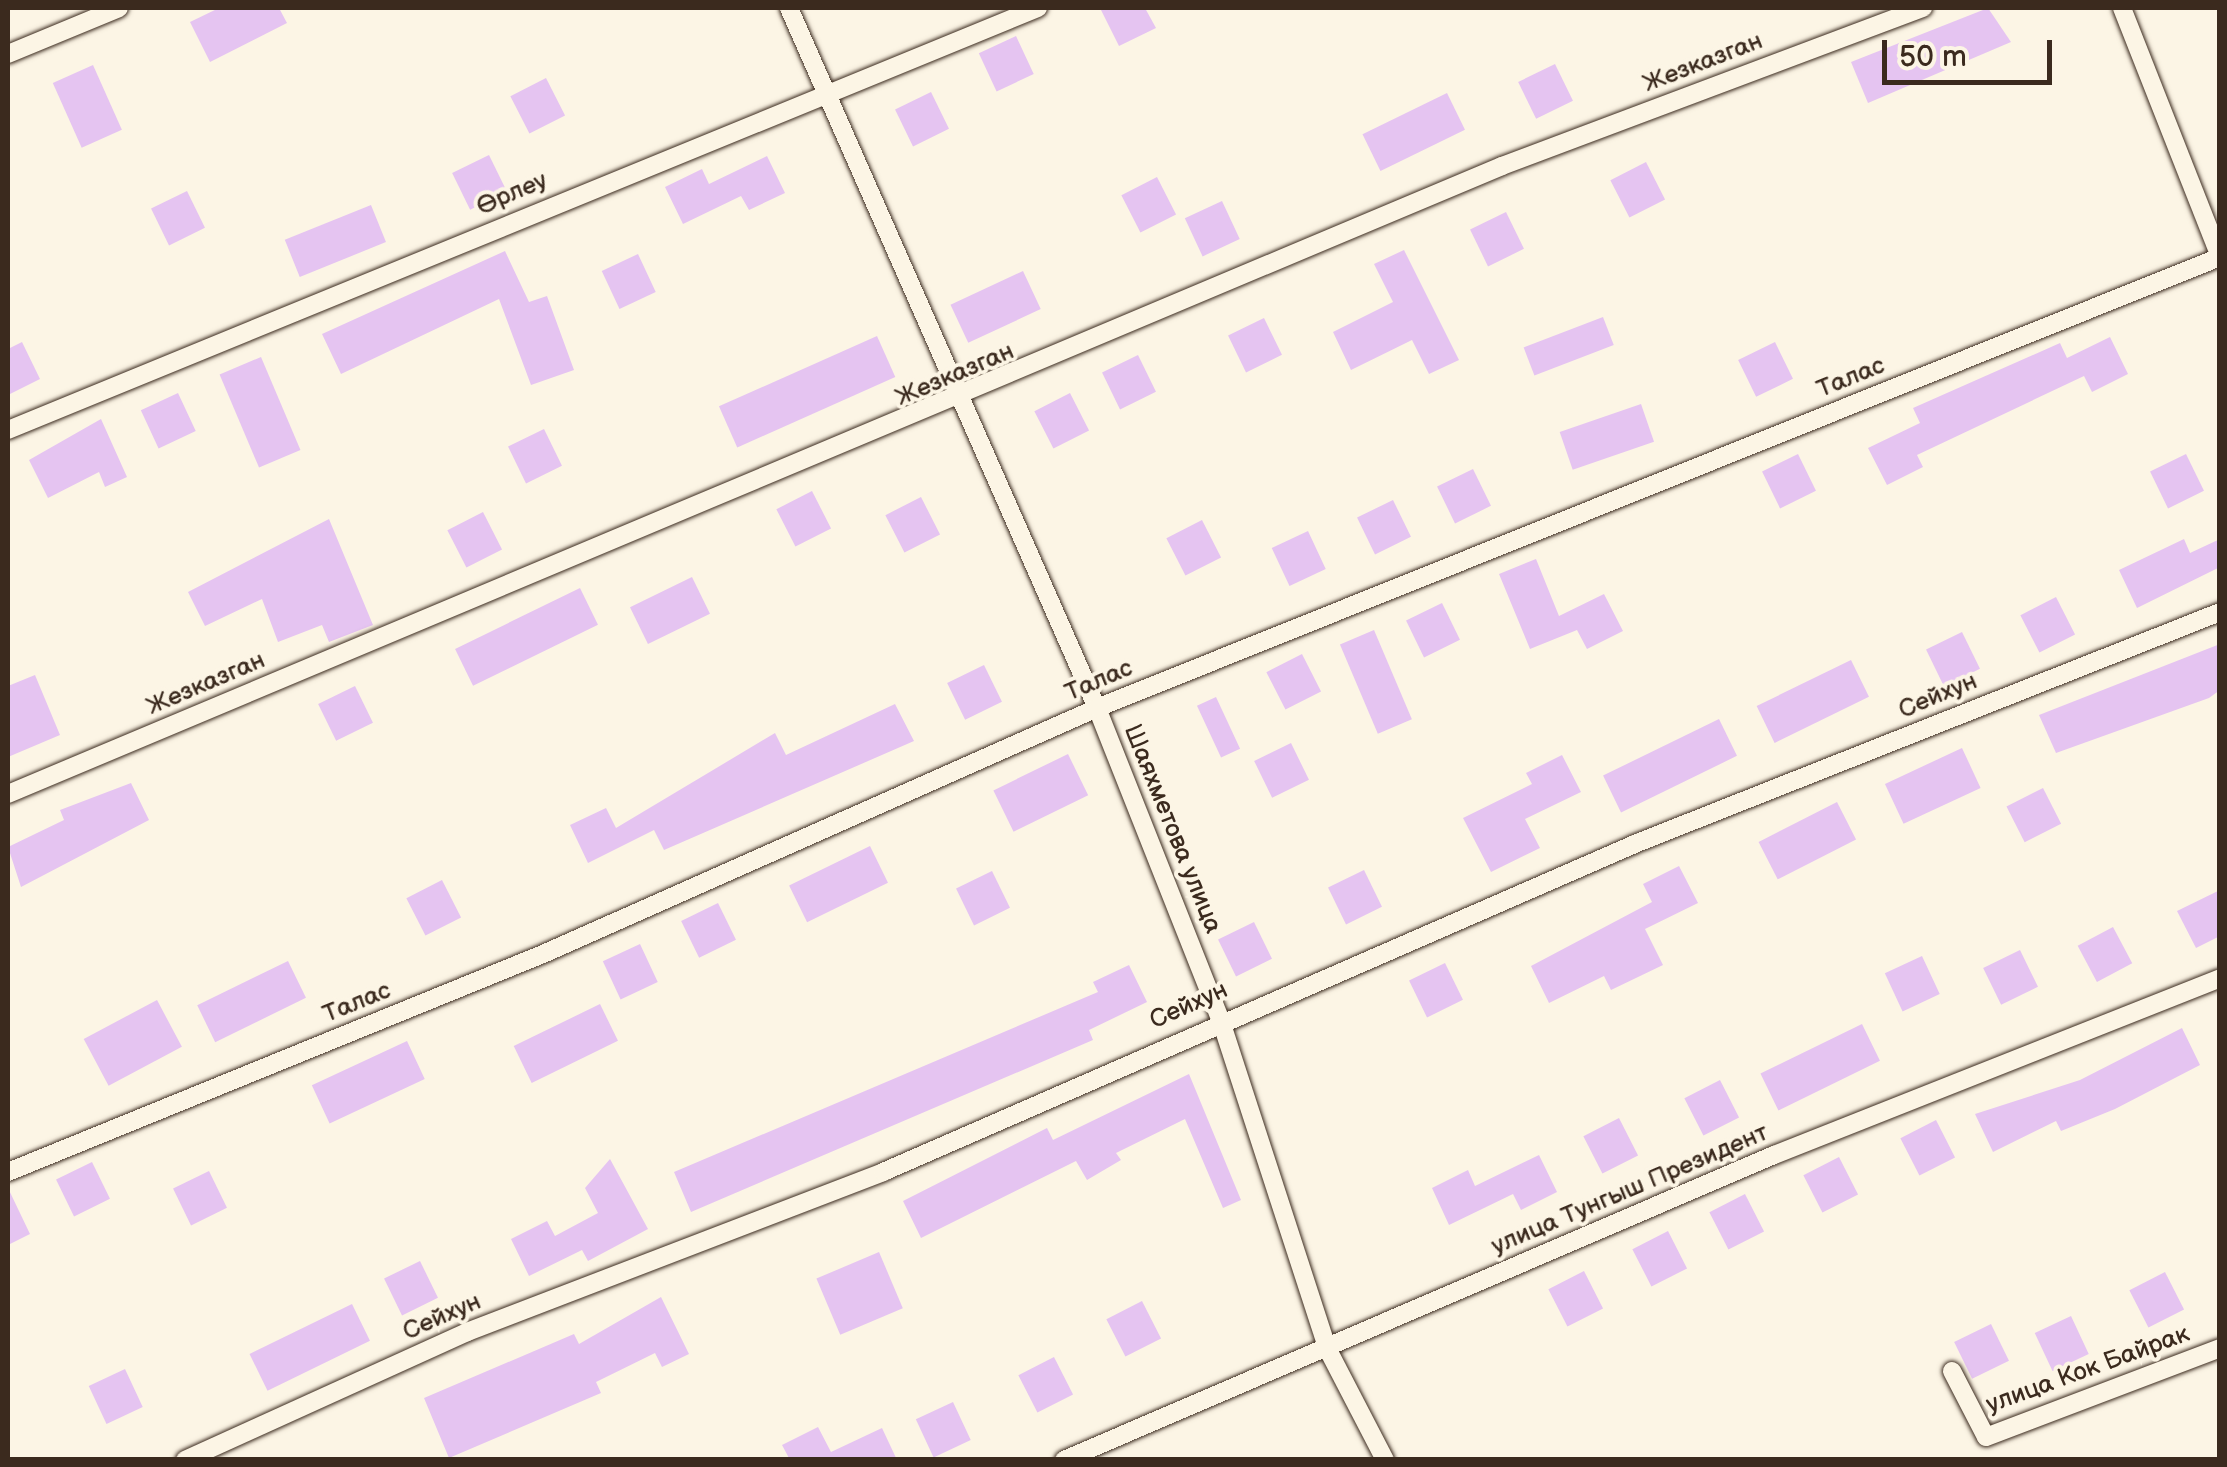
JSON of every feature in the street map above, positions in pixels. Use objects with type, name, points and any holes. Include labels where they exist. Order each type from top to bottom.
[{"type":"street","points":[[8,54],[119,8]]},
{"type":"street","name":"Шаяхметова улица","points":[[790,8],[957,402],[1097,708],[1220,1018],[1327,1348],[1385,1460]]},
{"type":"street","name":"Өрлеу","points":[[8,430],[1038,8]]},
{"type":"street","name":"Жезказган","points":[[8,794],[957,402],[1502,166],[1924,8]]},
{"type":"street","points":[[2122,8],[2219,257]]},
{"type":"street","name":"Талас","points":[[8,1172],[543,954],[1097,708],[2219,257]]},
{"type":"street","name":"Сейхун","points":[[185,1460],[468,1332],[883,1172],[1220,1018],[2220,612]]},
{"type":"street","name":"улица Тунгыш Президент","points":[[1064,1460],[2220,978]]},
{"type":"street","name":"улица Кок Байрак","points":[[1952,1371],[1986,1436],[2220,1348]]},
{"type":"building","points":[[219,8],[279,8],[287,23],[210,62],[190,22]]},
{"type":"building","points":[[1100,8],[1145,8],[1156,28],[1119,46]]},
{"type":"building","points":[[1988,8],[2011,42],[1868,103],[1851,62]]},
{"type":"building","points":[[1016,36],[1034,74],[997,91],[979,53]]},
{"type":"building","points":[[1555,64],[1573,101],[1536,119],[1518,82]]},
{"type":"building","points":[[93,65],[122,130],[82,148],[53,83]]},
{"type":"building","points":[[546,78],[565,115],[529,134],[510,96]]},
{"type":"building","points":[[931,92],[949,129],[913,146],[895,110]]},
{"type":"building","points":[[1447,93],[1465,130],[1380,171],[1363,134]]},
{"type":"building","points":[[489,155],[507,192],[470,210],[452,173]]},
{"type":"building","points":[[767,156],[785,193],[749,210],[741,196],[683,224],[665,187],[702,169],[709,184]]},
{"type":"building","points":[[1646,162],[1665,199],[1629,218],[1610,180]]},
{"type":"building","points":[[1157,177],[1176,214],[1140,233],[1121,195]]},
{"type":"building","points":[[187,191],[205,228],[169,245],[151,209]]},
{"type":"building","points":[[1222,201],[1240,239],[1203,256],[1185,218]]},
{"type":"building","points":[[371,205],[386,242],[300,277],[285,240]]},
{"type":"building","points":[[1506,212],[1524,249],[1488,266],[1470,230]]},
{"type":"building","points":[[1404,250],[1459,360],[1429,374],[1412,340],[1351,370],[1333,332],[1393,302],[1374,264]]},
{"type":"building","points":[[505,251],[529,302],[547,296],[574,370],[531,385],[499,299],[341,374],[322,334]]},
{"type":"building","points":[[638,254],[656,292],[619,309],[602,271]]},
{"type":"building","points":[[1023,271],[1041,309],[968,343],[950,305]]},
{"type":"building","points":[[1603,317],[1614,345],[1534,375],[1524,347]]},
{"type":"building","points":[[1264,318],[1282,355],[1246,372],[1228,336]]},
{"type":"building","points":[[877,336],[895,377],[737,447],[719,406]]},
{"type":"building","points":[[2110,337],[2128,374],[2092,392],[2084,376],[1917,455],[1923,467],[1887,485],[1868,448],[1920,423],[1913,408],[2060,343],[2067,358]]},
{"type":"building","points":[[22,342],[40,379],[8,395],[8,349]]},
{"type":"building","points":[[1775,342],[1793,379],[1756,397],[1738,360]]},
{"type":"building","points":[[1138,355],[1156,392],[1120,409],[1102,373]]},
{"type":"building","points":[[261,357],[300,450],[259,468],[220,375]]},
{"type":"building","points":[[178,393],[196,431],[159,448],[141,410]]},
{"type":"building","points":[[1070,393],[1089,430],[1053,449],[1034,411]]},
{"type":"building","points":[[1641,404],[1654,442],[1573,470],[1560,432]]},
{"type":"building","points":[[101,419],[127,477],[105,487],[99,472],[48,498],[29,460]]},
{"type":"building","points":[[544,429],[562,466],[526,483],[508,447]]},
{"type":"building","points":[[1798,454],[1816,491],[1780,508],[1762,472]]},
{"type":"building","points":[[2186,454],[2204,491],[2168,508],[2150,472]]},
{"type":"building","points":[[1473,469],[1491,506],[1455,523],[1437,487]]},
{"type":"building","points":[[812,491],[831,528],[795,547],[776,509]]},
{"type":"building","points":[[921,497],[940,534],[904,553],[885,515]]},
{"type":"building","points":[[1393,500],[1411,537],[1375,554],[1357,518]]},
{"type":"building","points":[[483,512],[502,549],[466,568],[447,530]]},
{"type":"building","points":[[329,519],[373,625],[329,642],[322,625],[278,642],[262,599],[205,626],[188,592]]},
{"type":"building","points":[[1202,520],[1221,557],[1185,576],[1166,538]]},
{"type":"building","points":[[1308,531],[1326,569],[1289,586],[1272,548]]},
{"type":"building","points":[[2184,539],[2190,553],[2220,539],[2220,567],[2137,608],[2119,570]]},
{"type":"building","points":[[1536,559],[1559,616],[1604,594],[1623,631],[1587,649],[1577,630],[1530,649],[1499,574]]},
{"type":"building","points":[[692,577],[710,614],[648,644],[630,607]]},
{"type":"building","points":[[580,588],[598,625],[473,686],[455,649]]},
{"type":"building","points":[[2056,597],[2075,634],[2039,653],[2020,615]]},
{"type":"building","points":[[1442,603],[1460,640],[1424,657],[1406,621]]},
{"type":"building","points":[[1374,630],[1412,719],[1378,734],[1340,644]]},
{"type":"building","points":[[1962,632],[1980,669],[1944,686],[1926,650]]},
{"type":"building","points":[[2220,644],[2220,690],[2209,698],[2056,753],[2039,715]]},
{"type":"building","points":[[1302,654],[1321,691],[1285,710],[1266,672]]},
{"type":"building","points":[[1851,660],[1869,697],[1775,743],[1757,706]]},
{"type":"building","points":[[984,665],[1002,702],[965,720],[947,683]]},
{"type":"building","points":[[35,675],[60,735],[8,757],[8,686]]},
{"type":"building","points":[[355,686],[373,723],[336,741],[318,704]]},
{"type":"building","points":[[1216,697],[1240,749],[1221,758],[1197,706]]},
{"type":"building","points":[[895,704],[914,741],[664,850],[654,830],[588,863],[570,825],[606,808],[616,828],[775,733],[786,755]]},
{"type":"building","points":[[1719,719],[1737,756],[1621,812],[1603,776]]},
{"type":"building","points":[[1291,743],[1309,780],[1272,798],[1254,761]]},
{"type":"building","points":[[1962,748],[1981,788],[1904,824],[1885,784]]},
{"type":"building","points":[[1068,754],[1088,795],[1014,832],[993,790]]},
{"type":"building","points":[[1562,755],[1581,792],[1525,819],[1540,848],[1491,872],[1463,818],[1532,784],[1526,773]]},
{"type":"building","points":[[131,783],[149,820],[21,887],[8,847],[64,820],[60,810]]},
{"type":"building","points":[[2043,788],[2061,824],[2025,842],[2006,807]]},
{"type":"building","points":[[1837,802],[1856,839],[1778,879],[1759,842]]},
{"type":"building","points":[[870,846],[888,883],[807,922],[789,885]]},
{"type":"building","points":[[1679,866],[1698,903],[1645,929],[1663,965],[1611,990],[1604,976],[1549,1003],[1531,966],[1652,902],[1643,884]]},
{"type":"building","points":[[1364,870],[1382,907],[1346,924],[1328,888]]},
{"type":"building","points":[[992,871],[1010,908],[974,925],[956,889]]},
{"type":"building","points":[[442,880],[461,917],[425,936],[406,898]]},
{"type":"building","points":[[2220,890],[2220,936],[2196,948],[2177,911]]},
{"type":"building","points":[[718,903],[736,940],[699,958],[681,921]]},
{"type":"building","points":[[1254,922],[1272,959],[1236,976],[1218,940]]},
{"type":"building","points":[[2113,927],[2132,963],[2097,982],[2078,946]]},
{"type":"building","points":[[640,944],[658,982],[621,999],[603,961]]},
{"type":"building","points":[[2020,950],[2038,987],[2001,1005],[1983,968]]},
{"type":"building","points":[[1922,956],[1940,994],[1903,1011],[1885,973]]},
{"type":"building","points":[[288,961],[306,998],[215,1042],[197,1005]]},
{"type":"building","points":[[1445,963],[1463,1000],[1427,1017],[1409,981]]},
{"type":"building","points":[[1129,965],[1147,1002],[1089,1030],[1093,1040],[691,1212],[674,1172],[1098,992],[1093,982]]},
{"type":"building","points":[[157,1000],[182,1047],[109,1086],[84,1039]]},
{"type":"building","points":[[600,1004],[618,1041],[532,1083],[514,1046]]},
{"type":"building","points":[[1862,1024],[1880,1061],[1778,1110],[1760,1074]]},
{"type":"building","points":[[2182,1028],[2200,1065],[2115,1109],[2061,1131],[2056,1121],[1993,1152],[1975,1114],[2080,1080]]},
{"type":"building","points":[[407,1041],[425,1079],[330,1123],[312,1085]]},
{"type":"building","points":[[1189,1074],[1241,1200],[1223,1208],[1185,1119],[1116,1153],[1121,1160],[1087,1180],[1076,1161],[921,1238],[903,1201],[1047,1128],[1053,1140]]},
{"type":"building","points":[[1720,1080],[1739,1117],[1703,1136],[1684,1098]]},
{"type":"building","points":[[1619,1118],[1638,1155],[1602,1174],[1583,1136]]},
{"type":"building","points":[[1936,1120],[1955,1157],[1919,1176],[1900,1138]]},
{"type":"building","points":[[1539,1155],[1557,1192],[1521,1210],[1513,1194],[1449,1225],[1432,1188],[1468,1170],[1475,1186]]},
{"type":"building","points":[[1839,1157],[1858,1194],[1822,1213],[1803,1175]]},
{"type":"building","points":[[610,1159],[648,1229],[588,1261],[582,1250],[529,1276],[511,1239],[547,1221],[555,1236],[598,1213],[585,1188]]},
{"type":"building","points":[[92,1162],[110,1199],[74,1216],[56,1180]]},
{"type":"building","points":[[209,1171],[227,1208],[191,1225],[173,1189]]},
{"type":"building","points":[[8,1188],[30,1234],[8,1245]]},
{"type":"building","points":[[1745,1194],[1764,1231],[1728,1250],[1709,1212]]},
{"type":"building","points":[[1668,1231],[1687,1268],[1651,1287],[1632,1249]]},
{"type":"building","points":[[879,1252],[903,1308],[840,1335],[816,1279]]},
{"type":"building","points":[[420,1261],[438,1298],[402,1315],[384,1279]]},
{"type":"building","points":[[1584,1271],[1603,1308],[1567,1327],[1548,1289]]},
{"type":"building","points":[[2165,1272],[2184,1309],[2148,1328],[2129,1290]]},
{"type":"building","points":[[661,1297],[689,1354],[662,1367],[655,1353],[596,1382],[601,1393],[449,1458],[424,1398],[574,1334],[579,1344]]},
{"type":"building","points":[[1142,1301],[1161,1338],[1125,1357],[1106,1319]]},
{"type":"building","points":[[352,1304],[370,1341],[268,1391],[250,1354]]},
{"type":"building","points":[[2071,1316],[2089,1354],[2052,1371],[2035,1333]]},
{"type":"building","points":[[1991,1324],[2009,1361],[1972,1379],[1954,1342]]},
{"type":"building","points":[[1054,1357],[1073,1394],[1037,1413],[1018,1375]]},
{"type":"building","points":[[125,1369],[143,1407],[106,1424],[89,1386]]},
{"type":"building","points":[[953,1402],[971,1440],[934,1457],[916,1419]]},
{"type":"building","points":[[818,1427],[831,1452],[882,1428],[897,1460],[790,1460],[782,1445]]}]
